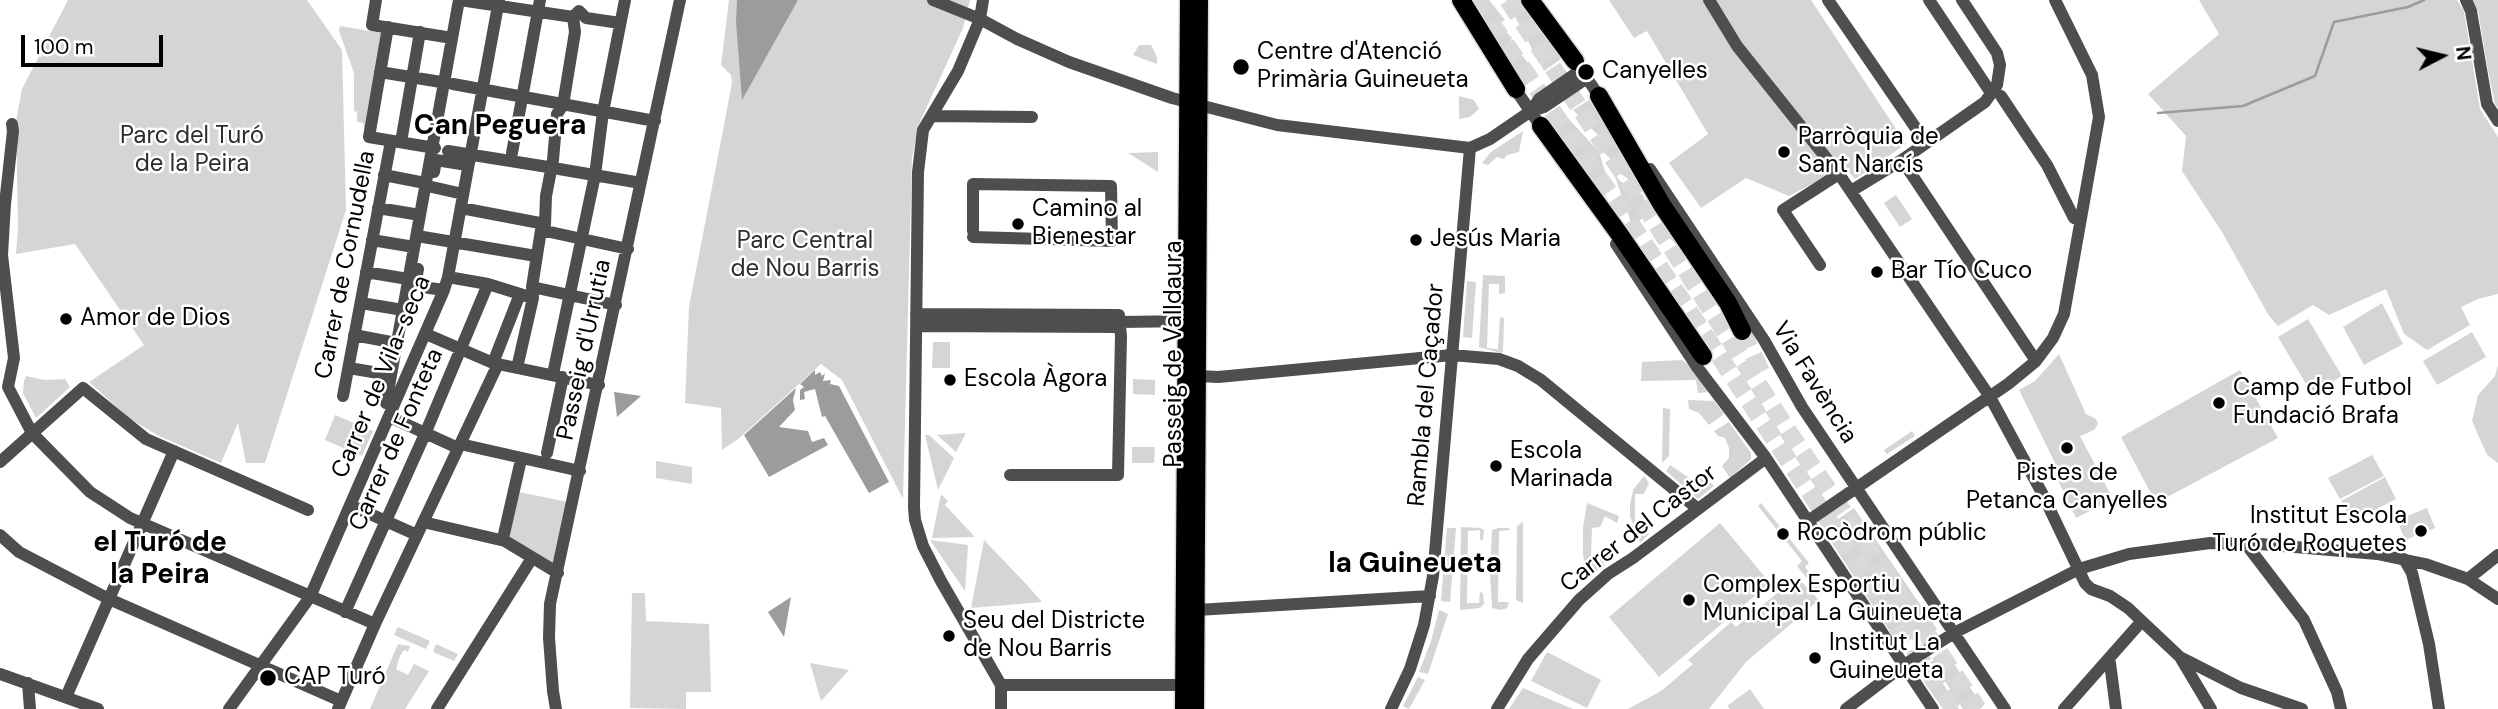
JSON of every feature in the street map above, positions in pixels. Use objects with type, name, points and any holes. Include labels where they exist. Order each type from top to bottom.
[{"type":"highway","points":[[1461,0],[1516,89]]},
{"type":"highway","points":[[1530,0],[1581,70]]},
{"type":"highway","points":[[1599,96],[1662,205],[1732,310],[1742,331]]},
{"type":"highway","points":[[1536,119],[1703,356]]},
{"type":"main road","name":"Passeig de Valldaura","points":[[1188,0],[1193,104],[1190,685],[1196,709]]},
{"type":"main road","name":"Passeig de Valldaura","points":[[1193,104],[1200,0]]},
{"type":"main road","name":"Passeig de Valldaura","points":[[1183,709],[1190,685],[1196,610],[1198,376],[1192,321]]},
{"type":"street","points":[[376,0],[372,25],[452,38]]},
{"type":"street","points":[[386,403],[420,215],[440,148],[452,38],[460,0],[579,8]]},
{"type":"street","points":[[547,453],[569,295],[595,175],[603,112],[625,0]]},
{"type":"street","name":"Passeig d'Urrutia","points":[[556,709],[549,638],[550,604],[680,0]]},
{"type":"street","points":[[933,0],[980,19],[1069,62],[1193,104],[1277,125],[1470,148],[1536,119]]},
{"type":"street","points":[[983,0],[980,19],[958,71],[923,130],[918,172],[915,520],[919,537],[941,581],[1001,685],[1001,709]]},
{"type":"street","points":[[1453,0],[1536,119],[1697,367],[1766,458],[1933,709]]},
{"type":"street","name":"Via Favència","points":[[1536,0],[1764,340],[1802,407],[1856,489],[2005,709]]},
{"type":"street","points":[[1709,0],[1737,46],[1839,174],[1990,397],[2091,589],[2119,602],[2180,657],[2241,688],[2302,709]]},
{"type":"street","points":[[1828,0],[1926,143]]},
{"type":"street","points":[[1929,0],[2011,111],[2047,165],[2074,218]]},
{"type":"street","points":[[1851,191],[1902,160],[1996,94],[2000,65],[1997,52],[1962,0]]},
{"type":"street","points":[[1808,521],[1990,397],[2036,361],[2053,338],[2064,314],[2099,117],[2092,75],[2055,0]]},
{"type":"street","points":[[2466,0],[2471,11],[2487,104],[2498,121]]},
{"type":"street","name":"Carrer de Vila-seca","points":[[229,709],[310,597],[449,277],[498,3]]},
{"type":"street","points":[[512,153],[539,6]]},
{"type":"street","points":[[579,8],[586,18],[620,23]]},
{"type":"street","points":[[517,368],[528,293],[543,227],[557,114],[563,105],[579,8]]},
{"type":"street","name":"Carrer de Cornudella","points":[[388,27],[369,137],[396,142]]},
{"type":"street","name":"Carrer de Cornudella","points":[[343,396],[384,175],[396,142],[420,32]]},
{"type":"street","points":[[1536,119],[1539,99],[1581,70]]},
{"type":"street","points":[[380,72],[655,121]]},
{"type":"street","points":[[933,116],[1032,117]]},
{"type":"street","points":[[12,124],[2,255],[14,358],[6,367],[8,387],[32,433],[90,492],[141,523],[375,624]]},
{"type":"street","points":[[396,142],[440,148],[468,160]]},
{"type":"street","name":"Rambla del Caçador","points":[[1391,709],[1410,669],[1424,625],[1433,576],[1470,148]]},
{"type":"street","points":[[444,290],[415,286],[424,237],[429,185],[436,160],[468,160],[554,168],[635,182]]},
{"type":"street","points":[[1902,160],[2036,361]]},
{"type":"street","points":[[1820,265],[1783,210],[1839,174]]},
{"type":"street","points":[[384,175],[463,194]]},
{"type":"street","points":[[973,184],[1111,186],[1112,242],[973,234],[973,184]]},
{"type":"street","points":[[378,208],[420,215]]},
{"type":"street","points":[[461,208],[628,249]]},
{"type":"street","points":[[424,237],[536,256]]},
{"type":"street","points":[[372,240],[414,247]]},
{"type":"street","points":[[366,272],[408,279]]},
{"type":"street","points":[[449,277],[528,293],[569,295],[616,305]]},
{"type":"street","name":"Carrer de Fonteta","points":[[345,612],[425,434],[488,284]]},
{"type":"street","points":[[0,535],[19,552],[109,599],[261,664],[340,705],[528,293]]},
{"type":"street","points":[[361,303],[403,310]]},
{"type":"street","points":[[917,320],[1119,324],[1192,321]]},
{"type":"street","points":[[1010,475],[1118,475],[1119,324]]},
{"type":"street","points":[[426,334],[496,363],[599,385]]},
{"type":"street","points":[[355,335],[396,344]]},
{"type":"street","points":[[1198,376],[1217,377],[1452,355],[1499,359],[1518,366],[1541,380],[1698,509]]},
{"type":"street","points":[[349,368],[390,375]]},
{"type":"street","points":[[0,462],[83,388],[146,439],[308,509]]},
{"type":"street","points":[[390,417],[425,434],[459,446],[580,471]]},
{"type":"street","points":[[66,697],[174,451]]},
{"type":"street","name":"Carrer del Castor","points":[[1497,709],[1528,659],[1564,615],[1608,574],[1766,458]]},
{"type":"street","points":[[504,534],[520,464]]},
{"type":"street","points":[[350,505],[417,535]]},
{"type":"street","points":[[423,522],[505,541],[558,573]]},
{"type":"street","points":[[1846,709],[1904,665],[1954,632],[2079,569],[2129,554],[2193,544],[2246,544],[2377,554],[2404,559],[2468,579],[2498,599]]},
{"type":"street","points":[[2246,544],[2304,620],[2337,692],[2341,709]]},
{"type":"street","points":[[2468,579],[2498,555]]},
{"type":"street","points":[[437,709],[531,558]]},
{"type":"street","points":[[2404,559],[2412,573],[2429,644],[2439,709]]},
{"type":"street","points":[[1196,610],[1430,596]]},
{"type":"street","points":[[2064,709],[2141,622]]},
{"type":"street","points":[[2180,657],[2211,709]]},
{"type":"street","points":[[2110,663],[2116,709]]},
{"type":"street","points":[[0,674],[98,709]]},
{"type":"street","points":[[27,684],[30,709]]},
{"type":"street","points":[[1001,685],[1190,685]]},
{"type":"green space","name":"Parc del Turó de la Peira","points":[[68,0],[307,0],[342,50],[346,210],[265,463],[246,463],[238,423],[221,463],[159,436],[130,419],[89,382],[144,345],[75,244],[16,254],[16,121],[22,89]]},
{"type":"green space","name":"Parc Central de Nou Barris","points":[[729,0],[970,0],[963,28],[919,124],[912,158],[903,499],[842,380],[821,364],[738,439],[722,450],[721,408],[685,403],[689,307],[732,83],[731,75],[721,65]]},
{"type":"green space","points":[[1467,0],[1489,0],[1505,20],[1499,24],[1512,38],[1509,43],[1536,75],[1524,84]]},
{"type":"green space","points":[[1506,0],[1522,0],[1561,59],[1544,71]]},
{"type":"green space","points":[[1609,0],[1811,0],[1906,144],[1855,179],[1844,167],[1789,196],[1746,178],[1701,208],[1669,163],[1708,134],[1647,31],[1634,38]]},
{"type":"green space","points":[[2199,0],[2457,0],[2464,11],[2480,109],[2498,137],[2498,294],[2461,307],[2470,325],[2427,350],[2404,334],[2386,289],[2329,315],[2313,305],[2278,326],[2269,316],[2222,232],[2182,171],[2186,136],[2148,94],[2219,34]]},
{"type":"green space","points":[[2472,0],[2498,0],[2498,108],[2495,104],[2478,11]]},
{"type":"green space","points":[[340,26],[381,33],[365,131],[363,123],[357,122],[357,112],[354,111],[354,73],[339,31]]},
{"type":"green space","points":[[1139,45],[1151,45],[1157,57],[1157,64],[1133,55]]},
{"type":"green space","points":[[1459,96],[1474,100],[1479,109],[1470,117],[1459,119]]},
{"type":"green space","points":[[1589,100],[1724,306],[1721,308],[1682,250],[1670,238],[1645,191],[1621,174],[1613,161],[1598,147],[1604,141],[1573,110]]},
{"type":"green space","points":[[1566,116],[1599,152],[1609,184],[1604,193],[1620,227],[1552,126]]},
{"type":"green space","points":[[1523,131],[1519,152],[1507,155],[1504,159],[1497,157],[1488,165],[1482,163],[1491,152]]},
{"type":"green space","points":[[1158,152],[1158,172],[1128,153]]},
{"type":"green space","points":[[1613,171],[1620,181],[1643,195],[1650,214],[1632,225]]},
{"type":"green space","points":[[1896,195],[1912,219],[1900,227],[1884,203]]},
{"type":"green space","points":[[1483,275],[1505,276],[1505,293],[1499,294],[1499,284],[1489,284],[1487,348],[1498,349],[1500,317],[1504,318],[1503,352],[1500,353],[1479,347]]},
{"type":"green space","points":[[1467,281],[1476,282],[1472,338],[1463,337]]},
{"type":"green space","points":[[2382,303],[2403,344],[2364,365],[2343,327]]},
{"type":"green space","points":[[2308,319],[2342,376],[2312,394],[2278,337]]},
{"type":"green space","points":[[2472,332],[2486,357],[2437,385],[2423,361]]},
{"type":"green space","points":[[933,342],[950,342],[950,368],[932,368]]},
{"type":"green space","name":"Pistes de Petanca Canyelles","points":[[2059,354],[2086,414],[2096,419],[2098,424],[2094,430],[2080,436],[2113,499],[2076,518],[2054,472],[2058,469],[2019,390],[2035,381]]},
{"type":"green space","points":[[1682,360],[1691,367],[1709,392],[1698,393],[1696,380],[1641,381],[1642,362]]},
{"type":"green space","points":[[2498,365],[2498,463],[2487,455],[2472,421],[2478,395],[2495,376]]},
{"type":"green space","name":"Camp de Futbol Fundació Brafa","points":[[2240,370],[2278,438],[2156,503],[2121,437]]},
{"type":"green space","points":[[26,376],[45,380],[65,379],[70,387],[36,418],[23,393]]},
{"type":"green space","points":[[1133,379],[1155,380],[1155,395],[1133,394]]},
{"type":"green space","points":[[1688,400],[1714,401],[1724,414],[1709,425],[1699,413],[1689,409]]},
{"type":"green space","points":[[1663,408],[1670,409],[1669,456],[1662,463]]},
{"type":"green space","points":[[335,415],[373,431],[362,456],[325,440]]},
{"type":"green space","points":[[1729,422],[1751,453],[1751,459],[1730,478],[1722,466],[1729,458],[1729,448],[1725,438],[1714,431]]},
{"type":"green space","points":[[1912,431],[1915,436],[1887,454],[1884,450]]},
{"type":"green space","points":[[966,433],[956,452],[937,435]]},
{"type":"green space","points":[[925,435],[929,435],[954,458],[938,490]]},
{"type":"green space","points":[[1132,447],[1155,447],[1154,463],[1132,463]]},
{"type":"green space","points":[[2372,455],[2384,476],[2340,499],[2328,478]]},
{"type":"green space","points":[[656,461],[692,467],[692,484],[656,478]]},
{"type":"green space","points":[[1670,465],[1694,481],[1701,473],[1714,486],[1698,499],[1666,471]]},
{"type":"green space","points":[[1644,476],[1649,483],[1644,494],[1635,494],[1635,522],[1644,522],[1649,534],[1640,543],[1630,516],[1630,505],[1633,490]]},
{"type":"green space","points":[[2385,477],[2396,499],[2352,522],[2341,501]]},
{"type":"green space","points":[[514,491],[573,503],[558,573],[505,541]]},
{"type":"green space","points":[[941,494],[948,501],[945,505],[975,537],[932,538]]},
{"type":"green space","points":[[1587,503],[1619,516],[1617,523],[1605,516],[1600,527],[1592,528],[1591,555],[1600,555],[1605,566],[1595,572],[1584,562],[1583,554],[1583,527]]},
{"type":"green space","name":"Rocòdrom públic","points":[[1761,503],[1809,563],[1805,567],[1823,590],[1830,587],[1820,595],[1797,566],[1802,561],[1758,506]]},
{"type":"green space","points":[[1854,508],[1937,629],[1915,643],[1908,633],[1896,641],[1830,540],[1841,533],[1834,522]]},
{"type":"green space","points":[[2427,508],[2435,528],[2405,540],[2397,520]]},
{"type":"green space","points":[[1523,522],[1523,603],[1516,600],[1517,526]]},
{"type":"green space","name":"Complex Esportiu Municipal La Guineueta","points":[[1720,523],[1770,583],[1659,677],[1609,617]]},
{"type":"green space","points":[[1461,527],[1484,530],[1483,540],[1480,540],[1480,530],[1468,531],[1467,603],[1479,603],[1480,592],[1483,593],[1484,604],[1480,608],[1460,610]]},
{"type":"green space","points":[[1447,528],[1456,528],[1450,602],[1441,601]]},
{"type":"green space","points":[[1492,530],[1510,530],[1499,531],[1498,602],[1509,602],[1507,608],[1501,610],[1492,608],[1490,572]]},
{"type":"green space","points":[[930,540],[968,545],[965,591]]},
{"type":"green space","points":[[984,540],[1027,585],[1042,602],[971,608]]},
{"type":"green space","points":[[1797,577],[1819,600],[1746,662],[1709,709],[1628,709],[1661,691],[1693,664],[1688,660],[1731,622],[1736,627]]},
{"type":"green space","points":[[632,593],[645,593],[646,621],[709,624],[711,692],[686,692],[686,709],[630,708]]},
{"type":"green space","points":[[1439,610],[1448,614],[1428,674],[1419,672],[1431,641]]},
{"type":"green space","points":[[398,627],[430,641],[426,649],[394,635]]},
{"type":"green space","points":[[398,644],[410,646],[408,652],[404,650],[400,656],[396,669],[408,675],[414,664],[429,671],[405,709],[370,709]]},
{"type":"green space","points":[[436,644],[458,654],[454,661],[433,652]]},
{"type":"green space","points":[[1547,652],[1601,680],[1587,708],[1531,681]]},
{"type":"green space","points":[[1946,652],[1983,707],[1963,709],[1939,672],[1935,673],[1929,663]]},
{"type":"green space","points":[[810,663],[849,670],[821,701]]},
{"type":"green space","points":[[1937,674],[1959,709],[1943,709],[1924,682]]},
{"type":"green space","points":[[1418,677],[1425,680],[1409,709],[1403,706]]},
{"type":"green space","points":[[1523,688],[1573,709],[1509,709]]},
{"type":"green space","points":[[1750,689],[1764,709],[1730,709],[1727,706]]},
{"type":"shaded area","points":[[737,0],[798,0],[742,100],[736,21]]},
{"type":"shaded area","points":[[815,370],[815,375],[820,372],[822,376],[825,373],[823,381],[831,380],[830,384],[839,386],[889,482],[869,493],[825,416],[822,417],[815,389],[804,392],[805,399],[800,400],[800,390],[804,387],[800,384]]},
{"type":"shaded area","points":[[796,388],[793,400],[795,410],[779,427],[808,431],[812,442],[824,438],[828,445],[769,477],[744,435]]},
{"type":"shaded area","points":[[614,392],[641,396],[617,417]]},
{"type":"shaded area","points":[[791,597],[784,637],[768,612]]},
{"type":"waterway","points":[[2158,113],[2243,106],[2315,76],[2334,22],[2408,7],[2424,0]]},
{"type":"tunnel","points":[[1475,0],[1627,218],[1954,709]]},
{"type":"tunnel","points":[[1508,0],[1650,214],[1788,431],[1978,709]]},
{"type":"tunnel","points":[[1742,331],[1764,378]]},
{"type":"place","name":"Centre d'Atenció Primària Guineueta","points":[[1241,67]]},
{"type":"place","name":"Canyelles","points":[[1586,72]]},
{"type":"place","name":"Parròquia de Sant Narcís","points":[[1784,152]]},
{"type":"place","name":"Camino al Bienestar","points":[[1018,224]]},
{"type":"place","name":"Jesús Maria","points":[[1416,240]]},
{"type":"place","name":"Bar Tío Cuco","points":[[1877,272]]},
{"type":"place","name":"Amor de Dios","points":[[66,319]]},
{"type":"place","name":"Escola Àgora","points":[[950,380]]},
{"type":"place","name":"Camp de Futbol Fundació Brafa","points":[[2219,403]]},
{"type":"place","name":"Pistes de Petanca Canyelles","points":[[2067,448]]},
{"type":"place","name":"Escola Marinada","points":[[1496,466]]},
{"type":"place","name":"Institut Escola Turó de Roquetes","points":[[2421,531]]},
{"type":"place","name":"Rocòdrom públic","points":[[1783,534]]},
{"type":"place","name":"Complex Esportiu Municipal La Guineueta","points":[[1689,600]]},
{"type":"place","name":"Seu del Districte de Nou Barris","points":[[949,636]]},
{"type":"place","name":"Institut La Guineueta","points":[[1815,658]]},
{"type":"place","name":"CAP Turó","points":[[268,678]]},
{"type":"district","name":"Can Peguera","points":[[500,127]]},
{"type":"district","name":"el Turó de la Peira","points":[[160,560]]},
{"type":"district","name":"la Guineueta","points":[[1415,565]]}]
